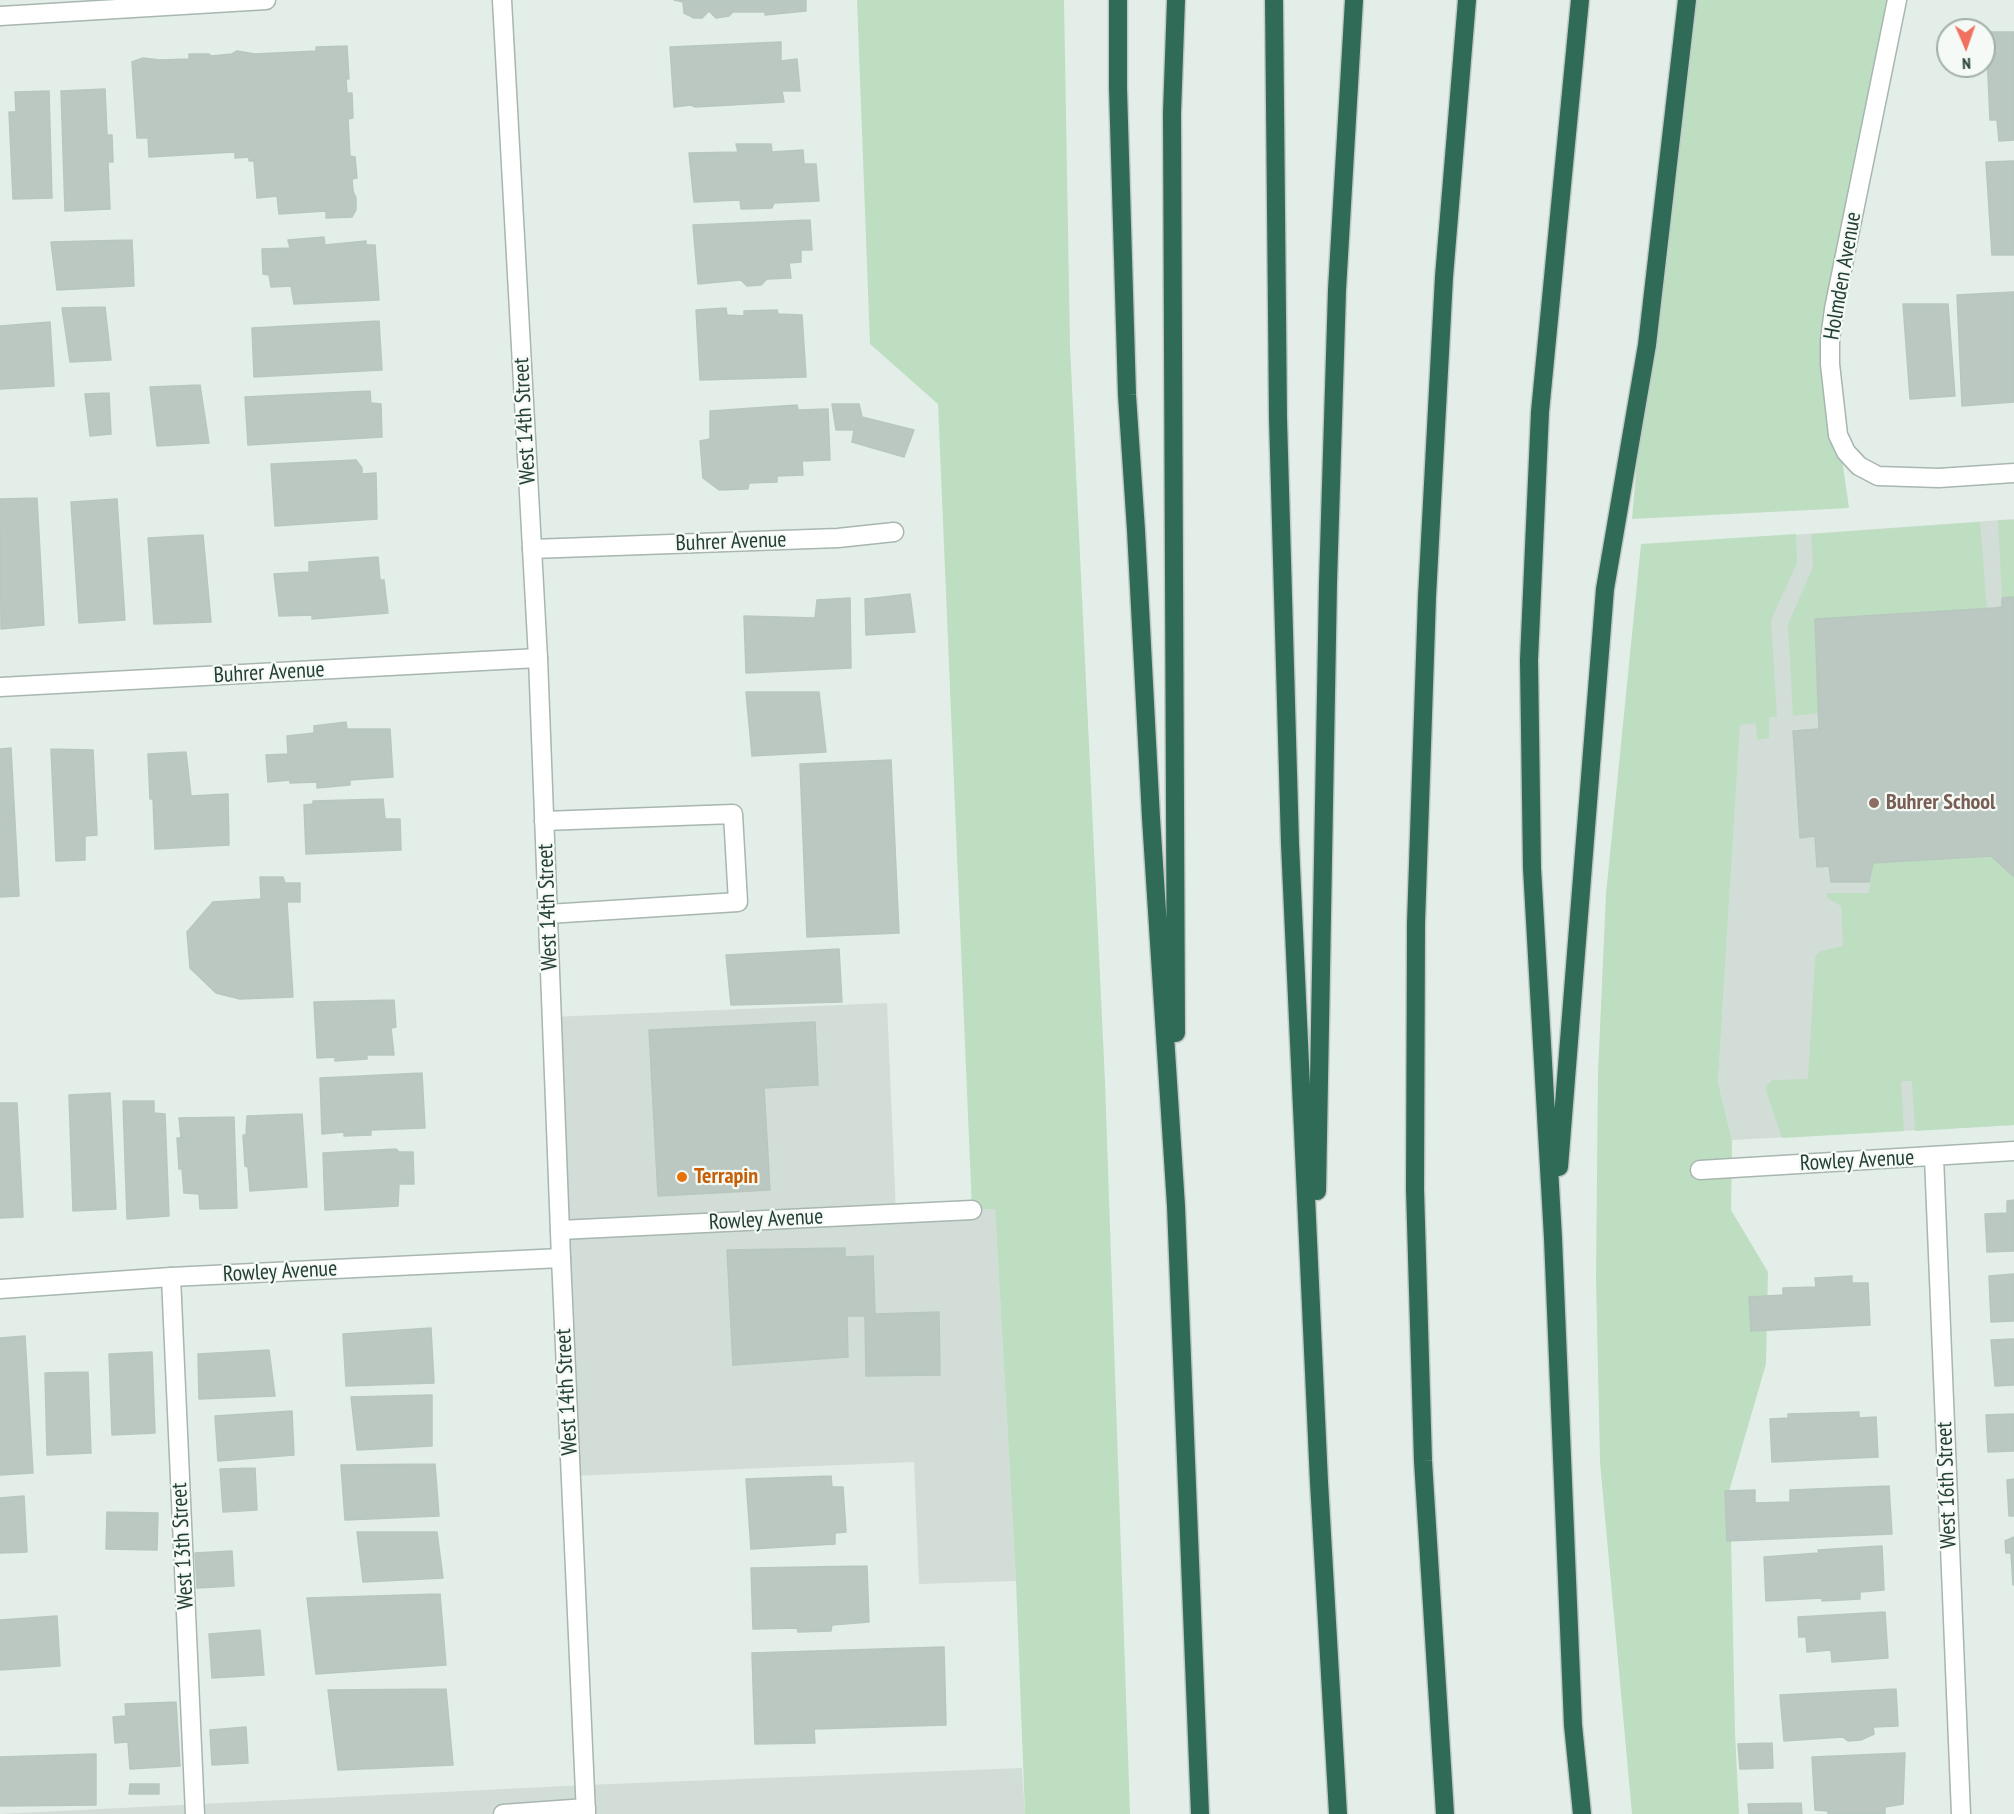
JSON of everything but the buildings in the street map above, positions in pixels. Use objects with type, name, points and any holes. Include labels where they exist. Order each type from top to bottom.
[{"type":"highway","points":[[1118,0],[1118,88],[1127,395],[1176,1206],[1200,1814]]},
{"type":"highway","points":[[1176,0],[1172,113],[1176,1206]]},
{"type":"highway","points":[[1274,0],[1278,418],[1290,844],[1319,1482],[1338,1814]]},
{"type":"highway","points":[[1319,1482],[1316,1220],[1328,618],[1337,290],[1354,0]]},
{"type":"highway","points":[[1445,1814],[1422,1461],[1415,1189],[1416,923],[1427,597],[1442,313],[1467,0]]},
{"type":"highway","points":[[1580,0],[1540,412],[1529,660],[1532,868],[1553,1238],[1573,1725],[1582,1814]]},
{"type":"highway","points":[[1553,1238],[1605,589],[1647,345],[1687,0]]},
{"type":"street","points":[[0,16],[109,4],[266,0]]},
{"type":"street","name":"West 14th Street","points":[[502,0],[538,658],[561,1258],[586,1811]]},
{"type":"street","name":"Holmden Avenue","points":[[1897,0],[1834,309],[1830,340],[1832,388],[1838,435],[1846,452],[1858,466],[1878,476],[1939,478],[2014,473]]},
{"type":"street","name":"Buhrer Avenue","points":[[532,549],[838,538],[894,532]]},
{"type":"street","name":"Buhrer Avenue","points":[[0,687],[538,658]]},
{"type":"street","points":[[544,821],[733,814],[738,902],[548,914]]},
{"type":"street","name":"Rowley Avenue","points":[[1700,1170],[2014,1151]]},
{"type":"street","name":"West 16th Street","points":[[1934,1157],[1961,1814]]},
{"type":"street","name":"Rowley Avenue","points":[[560,1230],[972,1210]]},
{"type":"street","name":"Rowley Avenue","points":[[0,1288],[171,1277],[561,1258]]},
{"type":"street","name":"West 13th Street","points":[[171,1277],[195,1814]]},
{"type":"street","points":[[503,1814],[586,1811]]},
{"type":"shaded area","name":"Buhrer School","points":[[2014,519],[2014,1125],[1732,1140],[1718,1082],[1751,538]]},
{"type":"shaded area","points":[[887,1003],[896,1214],[995,1209],[1016,1581],[919,1584],[914,1462],[570,1476],[552,1017]]},
{"type":"shaded area","points":[[1022,1768],[1025,1814],[0,1814],[585,1785]]},
{"type":"green space","points":[[857,0],[1064,0],[1070,345],[1105,1081],[1130,1814],[1025,1814],[1016,1581],[995,1209],[972,1210],[938,404],[870,344]]},
{"type":"green space","points":[[1687,0],[1897,0],[1834,309],[1832,388],[1849,508],[1632,519],[1647,345]]},
{"type":"green space","points":[[1998,520],[2014,520],[2014,597],[2002,598]]},
{"type":"green space","points":[[1980,522],[1987,608],[1815,620],[1819,713],[1793,716],[1788,624],[1813,567],[1811,534]]},
{"type":"green space","points":[[1796,534],[1797,563],[1771,620],[1777,717],[1769,717],[1769,738],[1757,740],[1756,723],[1740,725],[1718,1082],[1732,1140],[1731,1210],[1768,1272],[1766,1364],[1730,1488],[1739,1814],[1632,1814],[1600,1462],[1596,1278],[1598,1073],[1606,894],[1641,544]]},
{"type":"green space","points":[[1991,856],[2014,877],[2014,1125],[1915,1131],[1912,1081],[1901,1081],[1904,1131],[1782,1138],[1766,1091],[1767,1085],[1772,1080],[1808,1079],[1815,959],[1821,951],[1843,946],[1841,906],[1827,898],[1827,893],[1869,893],[1873,863]]},
{"type":"place","name":"Buhrer School","points":[[1874,803]]},
{"type":"place","name":"Terrapin","points":[[682,1177]]}]
